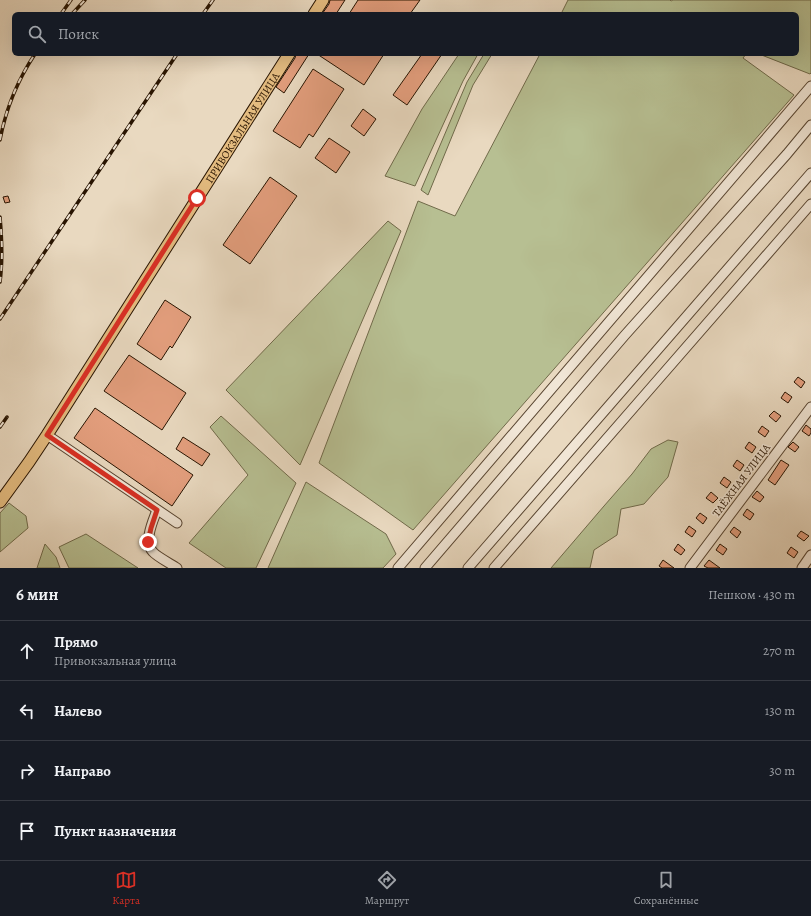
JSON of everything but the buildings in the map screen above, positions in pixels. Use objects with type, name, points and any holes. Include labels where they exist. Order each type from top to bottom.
[{"type":"main road","points":[[315,12],[323,0]]},
{"type":"main road","name":"ПРИВОКЗАЛЬНАЯ УЛИЦА","points":[[0,502],[47,435],[288,56]]},
{"type":"street","points":[[398,568],[811,86]]},
{"type":"street","points":[[426,568],[625,335],[782,160],[811,125]]},
{"type":"street","points":[[468,568],[811,173]]},
{"type":"street","points":[[494,568],[811,204]]},
{"type":"street","name":"ТАЁЖНАЯ УЛИЦА","points":[[690,568],[811,407]]},
{"type":"street","points":[[47,435],[177,523]]},
{"type":"street","points":[[157,510],[148,542],[152,552],[177,568]]},
{"type":"street","points":[[802,568],[811,555]]},
{"type":"green space","points":[[568,0],[811,0],[811,73],[810,74],[764,56],[799,56],[799,12],[562,12]]},
{"type":"green space","points":[[458,56],[477,56],[463,81],[415,186],[385,176],[422,109]]},
{"type":"green space","points":[[483,56],[491,56],[473,85],[428,195],[421,190],[467,82]]},
{"type":"green space","points":[[539,56],[744,56],[743,58],[794,95],[413,530],[319,463],[418,201],[455,216]]},
{"type":"green space","points":[[388,221],[401,231],[300,465],[226,390]]},
{"type":"green space","points":[[221,416],[296,483],[256,568],[226,568],[189,543],[248,475],[210,427]]},
{"type":"green space","points":[[668,440],[678,442],[668,477],[644,504],[621,509],[617,535],[594,550],[590,568],[551,568],[632,474],[651,449]]},
{"type":"green space","points":[[306,482],[386,534],[396,554],[383,568],[268,568]]},
{"type":"green space","points":[[9,503],[26,516],[28,528],[0,552],[0,513]]},
{"type":"green space","points":[[86,534],[138,568],[69,568],[59,547]]},
{"type":"green space","points":[[45,544],[56,557],[60,568],[37,568]]},
{"type":"railway","points":[[62,12],[71,0]]},
{"type":"railway","points":[[74,12],[85,0]]},
{"type":"railway","points":[[204,12],[213,0]]},
{"type":"railway","points":[[0,140],[5,117],[13,95],[34,56]]},
{"type":"railway","points":[[0,319],[176,56]]},
{"type":"railway","points":[[0,217],[2,250],[0,282]]},
{"type":"railway","points":[[0,427],[7,417]]},
{"type":"route","points":[[148,542],[157,510],[47,435],[197,198]]}]
